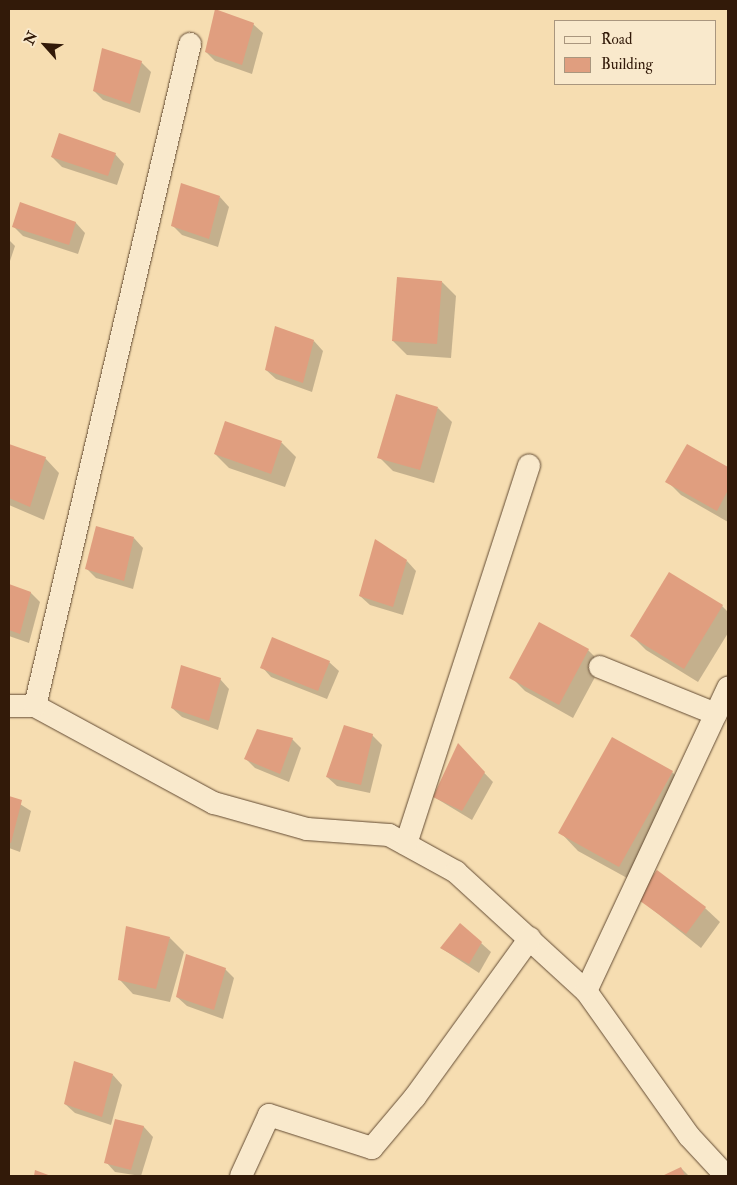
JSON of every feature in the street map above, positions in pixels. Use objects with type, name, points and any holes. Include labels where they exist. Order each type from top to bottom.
[{"type":"street","points":[[35,706],[190,44]]},
{"type":"street","points":[[406,844],[529,466]]},
{"type":"street","points":[[600,667],[716,714]]},
{"type":"street","points":[[586,991],[728,688]]},
{"type":"street","points":[[9,706],[35,706],[214,803],[307,829],[389,835],[456,872],[586,991],[689,1136],[726,1176]]},
{"type":"street","points":[[241,1176],[269,1115],[372,1148],[416,1097],[530,938]]},
{"type":"building","points":[[215,9],[254,23],[242,65],[205,52]]},
{"type":"building","points":[[102,48],[142,61],[130,104],[93,91]]},
{"type":"building","points":[[59,133],[116,153],[108,176],[51,157]]},
{"type":"building","points":[[181,183],[220,196],[209,239],[171,226]]},
{"type":"building","points":[[20,202],[76,222],[69,245],[12,227]]},
{"type":"building","points":[[397,277],[442,281],[437,344],[392,341]]},
{"type":"building","points":[[275,326],[314,340],[303,383],[265,370]]},
{"type":"building","points":[[396,394],[438,407],[420,470],[377,458]]},
{"type":"building","points":[[225,421],[282,441],[271,474],[214,454]]},
{"type":"building","points":[[9,444],[46,457],[30,507],[9,498]]},
{"type":"building","points":[[687,444],[728,467],[728,490],[717,511],[665,482]]},
{"type":"building","points":[[96,526],[134,537],[124,581],[85,569]]},
{"type":"building","points":[[375,539],[407,560],[393,607],[359,596]]},
{"type":"building","points":[[669,572],[723,605],[684,669],[630,636]]},
{"type":"building","points":[[9,584],[31,592],[20,634],[9,630]]},
{"type":"building","points":[[539,622],[589,649],[559,705],[509,678]]},
{"type":"building","points":[[272,637],[330,661],[318,691],[260,668]]},
{"type":"building","points":[[181,665],[221,678],[209,721],[171,708]]},
{"type":"building","points":[[344,725],[373,734],[361,785],[326,777]]},
{"type":"building","points":[[257,729],[293,738],[280,774],[244,759]]},
{"type":"building","points":[[612,737],[673,771],[619,867],[558,833]]},
{"type":"building","points":[[458,743],[485,772],[462,811],[433,797]]},
{"type":"building","points":[[9,796],[22,800],[11,843],[9,842]]},
{"type":"building","points":[[657,870],[706,907],[686,934],[636,898]]},
{"type":"building","points":[[460,923],[482,942],[469,964],[440,948]]},
{"type":"building","points":[[126,926],[170,937],[156,989],[118,980]]},
{"type":"building","points":[[186,954],[226,968],[214,1010],[176,997]]},
{"type":"building","points":[[74,1061],[113,1074],[102,1117],[64,1104]]},
{"type":"building","points":[[115,1119],[144,1126],[131,1170],[104,1163]]},
{"type":"building","points":[[681,1167],[685,1176],[662,1176]]},
{"type":"building","points":[[35,1170],[51,1176],[34,1176]]}]
